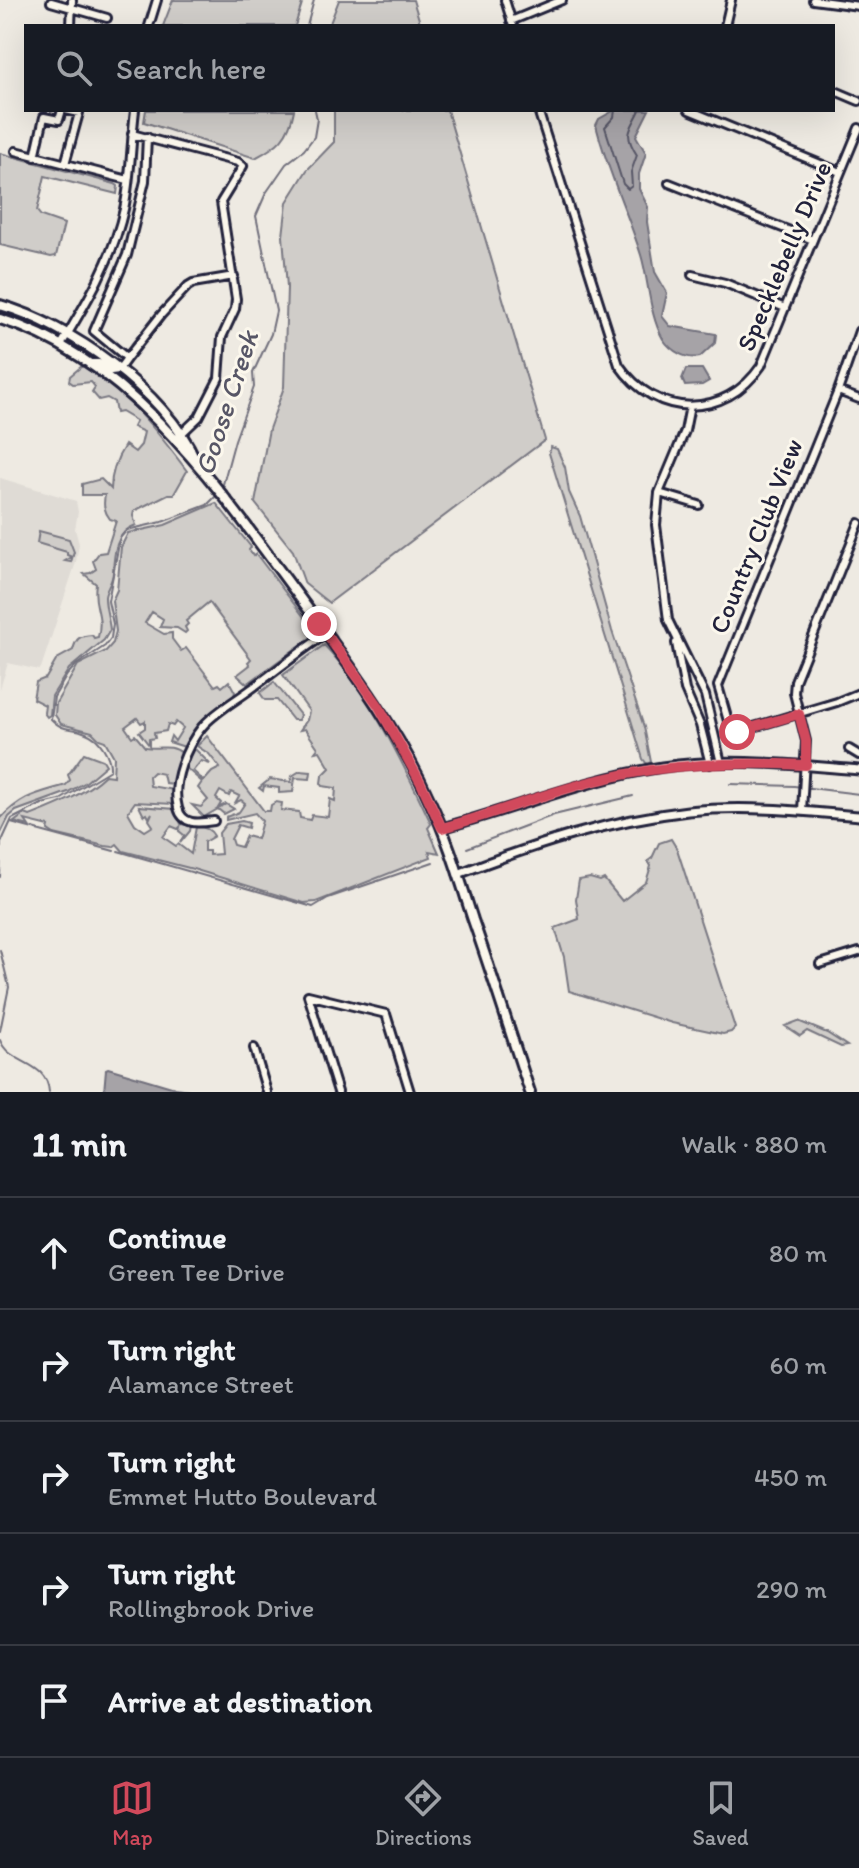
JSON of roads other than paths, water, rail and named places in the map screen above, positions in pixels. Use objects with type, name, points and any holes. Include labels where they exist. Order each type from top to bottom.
[{"type":"main road","points":[[0,305],[68,334],[119,369],[163,412],[177,438]]},
{"type":"main road","points":[[0,319],[61,345],[123,390],[177,438],[248,528],[378,705],[442,828],[530,1092]]},
{"type":"main road","points":[[89,364],[119,369]]},
{"type":"street","points":[[150,24],[157,0]]},
{"type":"street","points":[[505,0],[512,23],[562,0]]},
{"type":"street","points":[[725,24],[731,0]]},
{"type":"street","points":[[813,0],[859,6]]},
{"type":"street","points":[[51,2],[71,4],[107,18]]},
{"type":"street","points":[[835,91],[859,101]]},
{"type":"street","points":[[35,157],[44,117],[59,120],[63,112]]},
{"type":"street","points":[[65,164],[79,113],[74,112]]},
{"type":"street","points":[[61,345],[99,277],[122,217],[135,112]]},
{"type":"street","points":[[539,112],[619,365],[642,391],[660,400],[690,406],[685,431],[659,493],[656,525],[666,607],[676,640],[682,681],[700,725],[710,764]]},
{"type":"street","points":[[694,112],[840,172]]},
{"type":"street","name":"Specklebelly Drive","points":[[690,406],[718,402],[735,393],[761,366],[859,128]]},
{"type":"street","points":[[132,134],[238,162],[243,166],[221,202],[234,276],[235,309],[222,337],[219,378],[199,417],[177,438]]},
{"type":"street","points":[[127,358],[94,333],[127,256],[145,181],[147,137]]},
{"type":"street","points":[[16,151],[128,180]]},
{"type":"street","points":[[669,183],[813,240]]},
{"type":"street","points":[[692,275],[725,283],[785,308]]},
{"type":"street","points":[[119,369],[188,286],[234,276]]},
{"type":"street","points":[[99,277],[115,285]]},
{"type":"street","name":"Country Club View","points":[[799,714],[737,732],[733,730],[722,703],[718,681],[838,391],[859,331]]},
{"type":"street","points":[[838,391],[859,399]]},
{"type":"street","points":[[659,493],[699,505]]},
{"type":"street","points":[[802,811],[806,741],[794,693],[795,681],[859,523]]},
{"type":"street","points":[[214,821],[194,823],[187,821],[179,811],[179,775],[194,740],[205,724],[326,634]]},
{"type":"street","points":[[676,640],[705,695],[721,763]]},
{"type":"street","points":[[799,714],[859,693]]},
{"type":"street","points":[[849,749],[859,755]]},
{"type":"street","points":[[442,828],[602,779],[664,767],[721,763],[859,770]]},
{"type":"street","points":[[458,874],[552,840],[623,822],[690,811],[802,811],[859,816]]},
{"type":"street","points":[[820,964],[859,952]]},
{"type":"street","points":[[338,1092],[308,995],[386,1014],[410,1092]]},
{"type":"street","points":[[254,1048],[267,1092]]},
{"type":"water","points":[[611,112],[648,112],[636,136],[646,153],[639,174],[639,189],[648,207],[647,222],[655,272],[667,293],[662,316],[670,326],[716,334],[715,343],[700,357],[679,354],[658,330],[641,255],[596,125],[599,119]]},
{"type":"water","points":[[686,369],[702,369],[709,381],[702,385],[685,386],[682,379]]},
{"type":"water","points":[[108,1068],[189,1090],[190,1092],[104,1092]]},
{"type":"waterway","name":"Goose Creek","points":[[308,24],[314,0]]},
{"type":"waterway","name":"Goose Creek","points":[[222,488],[254,387],[253,373],[271,334],[276,311],[256,216],[266,193],[286,164],[304,150],[314,137],[315,112]]},
{"type":"waterway","name":"Goose Creek","points":[[0,877],[1,843],[12,819],[42,804],[60,800],[110,770],[107,754],[96,739],[64,728],[51,719],[54,697],[67,675],[111,638],[113,624],[108,601],[120,538],[127,530],[162,522],[207,505],[219,493]]},
{"type":"waterway","points":[[730,784],[794,786],[859,794]]},
{"type":"waterway","points":[[467,848],[554,815],[633,796]]},
{"type":"waterway","points":[[11,823],[114,851]]},
{"type":"waterway","points":[[118,851],[313,907],[328,898],[433,862]]},
{"type":"waterway","name":"Goose Creek","points":[[0,950],[9,987],[0,1031]]},
{"type":"waterway","name":"Goose Creek","points":[[0,1040],[11,1054],[42,1074],[49,1092]]}]
